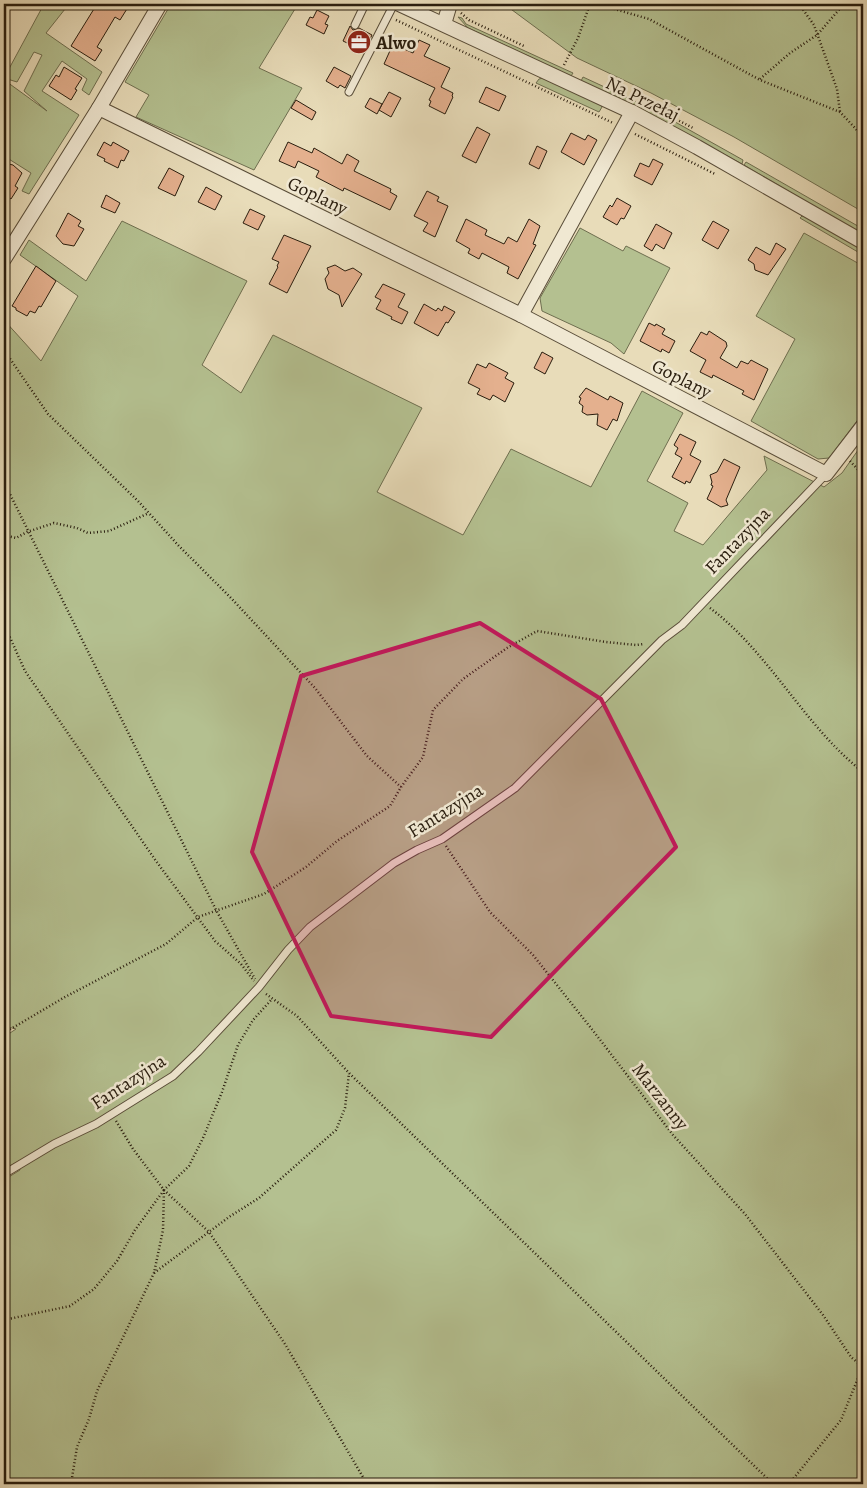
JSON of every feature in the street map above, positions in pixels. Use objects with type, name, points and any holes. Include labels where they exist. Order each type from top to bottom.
[{"type":"street","points":[[4,259],[99,108],[160,4]]},
{"type":"street","name":"Na Przełaj","points":[[398,4],[632,112],[714,156],[863,242]]},
{"type":"street","points":[[444,24],[450,4]]},
{"type":"street","name":"Goplany","points":[[99,108],[521,315],[826,474]]},
{"type":"street","points":[[521,315],[632,112]]},
{"type":"street","name":"Fantazyjna","points":[[826,474],[863,426]]},
{"type":"lane","points":[[355,24],[365,4]]},
{"type":"lane","points":[[349,92],[394,4]]},
{"type":"lane","name":"Fantazyjna","points":[[4,1174],[54,1144],[96,1124],[173,1076],[259,987],[288,950],[310,927],[394,863],[442,839],[515,788],[662,640],[682,625],[826,474]]},
{"type":"path","points":[[564,65],[578,38],[590,4]]},
{"type":"path","points":[[598,4],[650,20],[760,80],[840,112],[856,129],[863,140]]},
{"type":"path","points":[[799,4],[814,25],[837,88],[840,112]]},
{"type":"path","points":[[760,80],[790,53],[817,35],[844,4]]},
{"type":"path","points":[[388,16],[613,122]]},
{"type":"path","points":[[632,132],[716,174]]},
{"type":"path","points":[[4,350],[48,414],[149,513],[231,598],[315,688],[367,756],[401,787]]},
{"type":"path","points":[[843,453],[863,476]]},
{"type":"path","points":[[4,482],[27,532],[216,910],[259,987]]},
{"type":"path","points":[[4,535],[16,538],[27,532],[54,523],[77,528],[88,533],[109,531],[149,513]]},
{"type":"path","points":[[703,602],[730,622],[816,726],[850,762],[863,772]]},
{"type":"path","points":[[4,624],[25,671],[156,861],[215,941],[241,964],[259,987],[272,999],[297,1016],[349,1073],[773,1484]]},
{"type":"path","points":[[4,1033],[65,997],[166,944],[198,917],[264,894],[306,867],[337,840],[390,806],[423,757],[433,710],[463,679],[507,648],[537,632],[636,645],[662,640]]},
{"type":"path","name":"Marzanny","points":[[442,839],[490,912],[533,955],[592,1028],[673,1135],[745,1214],[823,1316],[851,1357],[863,1366]]},
{"type":"path","points":[[4,1320],[70,1306],[94,1289],[117,1261],[135,1230],[164,1190],[189,1166],[204,1138],[238,1045],[253,1020],[272,999]]},
{"type":"path","points":[[154,1273],[258,1198],[336,1130],[345,1108],[349,1073]]},
{"type":"path","points":[[112,1113],[133,1150],[164,1190],[209,1232],[285,1344],[367,1484]]},
{"type":"path","points":[[71,1484],[77,1447],[89,1419],[97,1390],[154,1273],[163,1230],[164,1190]]},
{"type":"path","points":[[788,1484],[841,1420],[863,1366]]},
{"type":"highlighted area","points":[[480,623],[601,699],[676,847],[491,1037],[331,1016],[252,852],[301,676]]},
{"type":"green space","points":[[44,4],[69,4],[46,33],[102,72],[89,95],[82,90],[87,79],[62,61],[42,91],[79,115],[29,194],[22,191],[31,173],[4,156],[4,88],[7,90],[7,82],[47,111],[24,91],[42,55],[34,52],[17,82],[4,78]]},
{"type":"green space","points":[[171,4],[298,4],[259,68],[302,88],[254,170],[136,117],[149,95],[125,82]]},
{"type":"green space","points":[[504,4],[863,4],[863,212],[734,137],[651,93],[577,58]]},
{"type":"green space","points":[[458,17],[462,18],[466,24],[573,73],[571,76],[468,28]]},
{"type":"green space","points":[[583,77],[652,109],[743,160],[742,164],[648,113],[581,81]]},
{"type":"green space","points":[[543,78],[600,104],[602,107],[599,112],[536,83],[539,79]]},
{"type":"green space","points":[[746,162],[863,229],[863,235],[744,165]]},
{"type":"green space","points":[[802,216],[863,250],[863,255],[800,218]]},
{"type":"green space","points":[[122,221],[247,281],[202,365],[241,393],[273,335],[422,408],[377,492],[463,535],[511,449],[591,487],[642,391],[683,413],[647,481],[688,503],[674,531],[703,545],[767,470],[764,456],[824,487],[842,473],[863,443],[863,1484],[4,1484],[4,1180],[20,1170],[19,1161],[4,1169],[4,1037],[16,1029],[4,1026],[4,320],[41,361],[78,296],[20,255],[29,240],[86,281]]},
{"type":"green space","points":[[580,228],[623,251],[626,246],[670,268],[624,354],[611,343],[542,311],[540,298]]},
{"type":"green space","points":[[804,233],[863,266],[863,413],[829,458],[818,459],[751,421],[795,339],[756,316]]},
{"type":"building","points":[[97,4],[130,4],[120,20],[115,17],[97,47],[102,50],[95,61],[71,46]]},
{"type":"building","points":[[317,10],[329,16],[325,24],[328,25],[324,34],[306,25],[310,17],[313,18]]},
{"type":"building","points":[[350,26],[353,30],[359,28],[372,35],[364,51],[343,41]]},
{"type":"building","points":[[419,40],[430,45],[424,56],[450,68],[441,87],[453,93],[445,114],[429,106],[431,101],[429,100],[435,88],[384,64],[393,44],[413,53]]},
{"type":"building","points":[[64,67],[82,78],[71,100],[49,86],[56,75],[59,77]]},
{"type":"building","points":[[334,67],[351,76],[345,88],[340,85],[338,88],[326,81]]},
{"type":"building","points":[[486,87],[506,96],[499,111],[479,102]]},
{"type":"building","points":[[389,92],[401,98],[391,117],[379,110]]},
{"type":"building","points":[[370,98],[382,104],[377,114],[365,107]]},
{"type":"building","points":[[296,100],[316,112],[312,120],[291,108]]},
{"type":"building","points":[[477,127],[490,134],[476,163],[462,156]]},
{"type":"building","points":[[571,133],[585,140],[588,135],[597,140],[584,165],[561,152]]},
{"type":"building","points":[[104,142],[111,146],[113,142],[129,151],[124,161],[121,160],[118,168],[97,155]]},
{"type":"building","points":[[288,142],[312,153],[314,148],[342,164],[347,154],[359,161],[354,171],[391,189],[390,192],[397,196],[390,210],[344,188],[343,191],[316,177],[319,171],[298,161],[295,168],[279,161]]},
{"type":"building","points":[[537,146],[547,151],[539,169],[529,164]]},
{"type":"building","points":[[653,159],[663,164],[652,185],[634,176],[640,163],[649,167]]},
{"type":"building","points":[[4,163],[13,165],[22,173],[15,186],[18,188],[11,199],[8,197],[4,204]]},
{"type":"building","points":[[169,168],[184,176],[175,196],[158,188]]},
{"type":"building","points":[[206,187],[222,196],[215,210],[198,202]]},
{"type":"building","points":[[427,191],[439,197],[437,201],[448,206],[435,237],[423,231],[428,223],[414,216]]},
{"type":"building","points":[[106,195],[120,203],[115,213],[101,207]]},
{"type":"building","points":[[617,198],[631,206],[624,219],[621,218],[617,225],[603,217]]},
{"type":"building","points":[[250,209],[265,216],[258,230],[243,223]]},
{"type":"building","points":[[68,213],[81,221],[78,226],[84,229],[74,246],[63,244],[56,236]]},
{"type":"building","points":[[466,219],[487,230],[485,235],[504,244],[508,237],[517,242],[529,219],[540,226],[533,244],[536,245],[518,279],[507,273],[509,267],[482,253],[479,259],[468,253],[470,249],[456,241]]},
{"type":"building","points":[[713,221],[729,230],[718,249],[702,240]]},
{"type":"building","points":[[656,224],[672,233],[664,249],[656,244],[652,251],[644,246]]},
{"type":"building","points":[[284,235],[311,246],[287,293],[269,284],[279,262],[272,259]]},
{"type":"building","points":[[776,243],[786,249],[768,275],[755,270],[754,264],[748,260],[756,247],[770,255]]},
{"type":"building","points":[[335,265],[345,271],[353,268],[362,274],[342,307],[339,295],[328,289],[325,279],[329,273],[327,268]]},
{"type":"building","points":[[36,266],[56,281],[41,307],[39,306],[35,313],[30,311],[27,316],[12,306]]},
{"type":"building","points":[[383,284],[405,294],[398,307],[408,312],[402,324],[376,309],[381,300],[375,297]]},
{"type":"building","points":[[424,304],[436,311],[438,308],[442,311],[444,306],[455,312],[448,323],[446,322],[438,336],[414,323]]},
{"type":"building","points":[[649,323],[655,326],[656,324],[665,329],[662,334],[675,341],[669,353],[662,349],[661,352],[640,341]]},
{"type":"building","points":[[709,331],[726,342],[727,346],[720,358],[737,368],[741,361],[748,364],[751,360],[768,369],[754,400],[742,394],[744,391],[713,375],[712,378],[700,372],[706,360],[690,351],[701,332],[707,335]]},
{"type":"building","points":[[542,352],[553,358],[545,374],[534,368]]},
{"type":"building","points":[[489,363],[508,373],[505,378],[514,383],[505,402],[493,395],[490,400],[477,394],[480,389],[468,383],[477,364],[486,368]]},
{"type":"building","points":[[586,388],[608,400],[610,396],[623,403],[617,421],[613,419],[607,430],[597,425],[598,414],[587,415],[582,412],[583,406],[579,403],[581,398],[579,397]]},
{"type":"building","points":[[680,434],[696,442],[690,455],[701,461],[690,483],[686,481],[685,484],[672,477],[682,458],[675,454],[678,448],[674,445]]},
{"type":"building","points":[[724,459],[740,467],[726,500],[728,505],[721,507],[707,499],[713,486],[711,485],[710,475],[717,472]]},
{"type":"place","name":"Alwo","points":[[359,42]]}]
